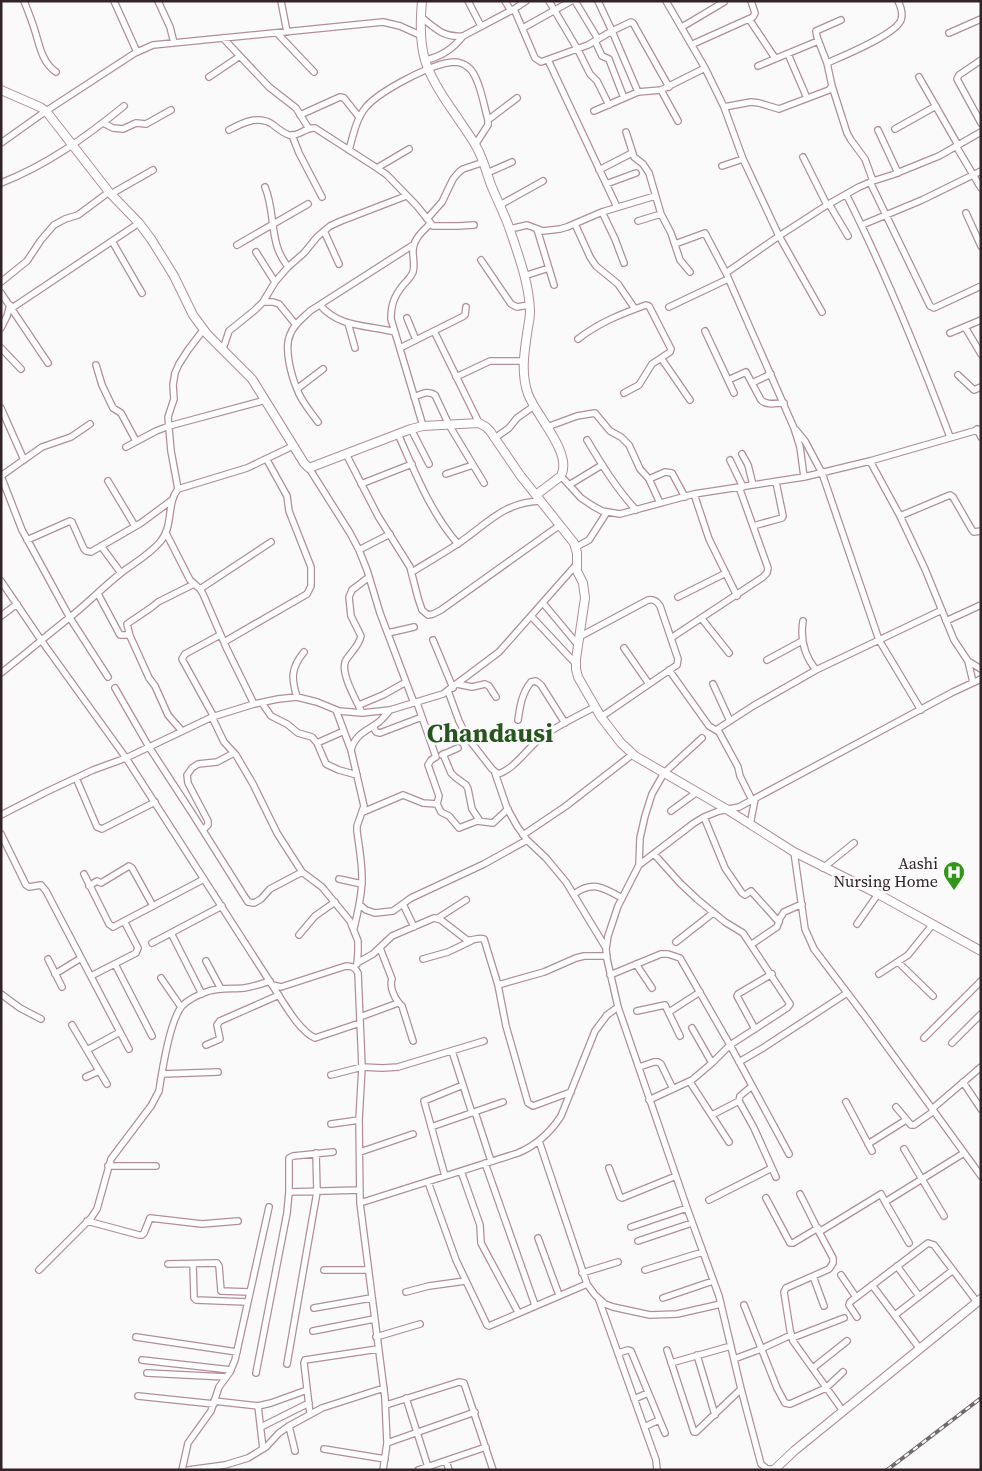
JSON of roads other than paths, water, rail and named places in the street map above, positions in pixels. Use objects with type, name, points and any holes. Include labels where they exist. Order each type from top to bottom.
[{"type":"street","points":[[24,1],[43,56],[56,72]]},
{"type":"street","points":[[114,1],[137,52]]},
{"type":"street","points":[[158,1],[170,27],[174,43]]},
{"type":"street","points":[[280,1],[287,32]]},
{"type":"street","points":[[412,572],[458,544],[498,513],[538,498],[563,472],[561,456],[555,440],[528,394],[524,373],[530,314],[528,288],[510,229],[484,162],[476,145],[434,83],[428,70],[420,35],[422,1]]},
{"type":"street","points":[[468,1],[481,26]]},
{"type":"street","points":[[505,1],[523,28],[535,58],[541,62],[578,50],[631,22],[669,87]]},
{"type":"street","points":[[425,60],[447,52],[463,36],[526,1]]},
{"type":"street","points":[[549,1],[590,74],[598,81],[609,105]]},
{"type":"street","points":[[523,28],[571,1]]},
{"type":"street","points":[[575,1],[596,40],[602,56],[609,60],[624,98]]},
{"type":"street","points":[[598,1],[640,92]]},
{"type":"street","points":[[666,1],[706,68],[743,158],[779,236],[822,312]]},
{"type":"street","points":[[693,44],[755,15],[751,1]]},
{"type":"street","points":[[827,63],[874,41],[894,29],[902,18],[898,1]]},
{"type":"street","points":[[682,27],[724,2]]},
{"type":"street","points":[[421,17],[441,33],[449,36],[463,36]]},
{"type":"street","points":[[749,19],[775,58]]},
{"type":"street","points":[[949,33],[981,19]]},
{"type":"street","points":[[841,20],[816,32],[827,63],[832,86],[847,133],[865,159],[886,215],[930,306],[932,308],[981,286]]},
{"type":"street","points":[[1,143],[46,111],[137,52],[153,45],[383,22],[400,26],[420,35]]},
{"type":"street","points":[[277,33],[314,72]]},
{"type":"street","points":[[223,38],[269,87],[296,108],[309,128]]},
{"type":"street","points":[[758,66],[818,41]]},
{"type":"street","points":[[788,54],[807,98]]},
{"type":"street","points":[[209,77],[240,56]]},
{"type":"street","points":[[548,60],[617,207]]},
{"type":"street","points":[[349,150],[359,117],[365,108],[377,97],[398,84],[428,70],[454,62],[467,66],[475,76],[488,120],[488,125],[476,145]]},
{"type":"street","points":[[980,62],[957,76],[957,79],[981,124]]},
{"type":"street","points":[[594,111],[640,92],[669,87],[706,68]]},
{"type":"street","points":[[919,77],[981,188]]},
{"type":"street","points":[[724,108],[751,102],[779,108],[829,90],[832,86]]},
{"type":"street","points":[[1,90],[46,111],[110,193],[139,223],[161,253],[193,315],[252,379],[266,400],[359,550],[406,682],[422,717],[436,757]]},
{"type":"street","points":[[660,90],[678,121]]},
{"type":"street","points":[[300,115],[340,97],[344,98],[359,117]]},
{"type":"street","points":[[488,120],[517,98]]},
{"type":"street","points":[[1,184],[36,167],[73,145],[124,106]]},
{"type":"street","points":[[895,129],[936,106]]},
{"type":"street","points":[[103,123],[113,128],[123,129],[136,122],[146,124],[171,110]]},
{"type":"street","points":[[228,130],[242,123],[262,120],[292,135],[309,128],[315,128],[387,175],[436,227],[474,225]]},
{"type":"street","points":[[878,130],[898,173]]},
{"type":"street","points":[[626,132],[634,157],[647,168],[661,214],[671,233],[680,260],[690,272]]},
{"type":"street","points":[[669,307],[730,272],[779,236],[828,204],[872,181],[898,173],[939,156],[981,132]]},
{"type":"street","points":[[292,135],[299,153],[322,197]]},
{"type":"street","points":[[377,168],[409,149]]},
{"type":"street","points":[[599,170],[632,153]]},
{"type":"street","points":[[722,166],[743,158]]},
{"type":"street","points":[[803,158],[848,236]]},
{"type":"street","points":[[423,426],[391,319],[391,308],[397,292],[414,270],[414,245],[416,240],[442,202],[453,180],[463,169],[484,162]]},
{"type":"street","points":[[487,173],[512,162]]},
{"type":"street","points":[[1,282],[27,261],[54,225],[64,219],[78,215],[110,193],[153,170]]},
{"type":"street","points":[[862,225],[922,200],[981,171]]},
{"type":"street","points":[[606,184],[636,173]]},
{"type":"street","points":[[500,204],[543,180]]},
{"type":"street","points":[[265,187],[271,204],[272,224],[278,250],[288,267]]},
{"type":"street","points":[[846,194],[862,225],[917,353],[950,437]]},
{"type":"street","points":[[223,349],[229,331],[256,310],[275,282],[324,231],[330,226],[358,214],[406,196]]},
{"type":"street","points":[[510,229],[527,225],[543,231],[560,229],[602,212],[655,196]]},
{"type":"street","points":[[236,245],[308,204]]},
{"type":"street","points":[[602,212],[624,263]]},
{"type":"street","points":[[966,212],[981,246]]},
{"type":"street","points":[[638,221],[661,214]]},
{"type":"street","points":[[1,328],[11,307],[139,223]]},
{"type":"street","points":[[575,224],[596,266],[618,284],[635,309]]},
{"type":"street","points":[[537,230],[554,285]]},
{"type":"street","points":[[324,231],[339,264]]},
{"type":"street","points":[[675,244],[705,233],[730,272],[794,428],[800,447],[804,477]]},
{"type":"street","points":[[112,241],[142,293]]},
{"type":"street","points":[[318,422],[297,389],[288,356],[290,334],[310,311],[414,245]]},
{"type":"street","points":[[256,252],[275,282]]},
{"type":"street","points":[[481,260],[512,304],[517,307],[529,305]]},
{"type":"street","points":[[524,276],[549,268]]},
{"type":"street","points":[[1,293],[48,363]]},
{"type":"street","points":[[263,302],[279,304],[296,325]]},
{"type":"street","points":[[320,305],[332,317],[348,323],[395,332]]},
{"type":"street","points":[[578,339],[603,322],[635,309],[648,305],[650,307],[671,349],[670,352],[652,364],[639,384],[624,393]]},
{"type":"street","points":[[400,348],[462,317],[465,315],[466,307]]},
{"type":"street","points":[[407,318],[416,340]]},
{"type":"street","points":[[950,333],[981,320]]},
{"type":"street","points":[[348,323],[355,348]]},
{"type":"street","points":[[965,326],[981,354]]},
{"type":"street","points":[[1,674],[70,618],[121,573],[148,553],[160,542],[166,533],[170,523],[172,500],[178,489],[171,451],[168,417],[174,399],[173,385],[175,373],[188,350],[204,329]]},
{"type":"street","points":[[434,331],[479,423]]},
{"type":"street","points":[[705,331],[734,393]]},
{"type":"street","points":[[1,348],[21,369]]},
{"type":"street","points":[[661,358],[690,400]]},
{"type":"street","points":[[456,377],[490,361],[524,362]]},
{"type":"street","points":[[96,365],[102,385],[113,408],[121,413],[136,441]]},
{"type":"street","points":[[297,389],[323,369]]},
{"type":"street","points":[[728,380],[746,372],[764,403],[784,403]]},
{"type":"street","points":[[752,384],[771,374]]},
{"type":"street","points":[[958,375],[973,389],[976,390],[981,387]]},
{"type":"street","points":[[414,397],[428,392],[435,395],[449,425],[484,483]]},
{"type":"street","points":[[126,447],[169,426],[266,400]]},
{"type":"street","points":[[495,438],[509,428],[517,418],[534,406]]},
{"type":"street","points":[[1,408],[24,460]]},
{"type":"street","points":[[547,427],[577,416],[595,413],[610,430],[625,440],[640,469],[649,479],[660,503]]},
{"type":"street","points":[[309,468],[423,426],[479,423],[486,427],[576,547],[576,566],[585,598],[578,641],[576,669],[578,677],[595,707],[621,743],[633,754],[728,810],[794,852],[878,894],[981,950]]},
{"type":"street","points":[[90,424],[71,438],[42,447],[1,476],[27,540],[70,618],[108,676]]},
{"type":"street","points":[[794,428],[805,441],[822,473],[879,640],[920,710]]},
{"type":"street","points":[[411,429],[429,464]]},
{"type":"street","points":[[561,476],[581,498],[593,506],[607,512],[620,514],[694,494],[822,473],[979,429],[981,438]]},
{"type":"street","points":[[398,434],[431,506],[445,530],[458,544]]},
{"type":"street","points":[[587,440],[619,491],[636,510]]},
{"type":"street","points":[[178,489],[240,471],[267,460],[293,446]]},
{"type":"street","points":[[346,454],[373,507],[408,562],[422,610],[428,615],[433,614],[560,526]]},
{"type":"street","points":[[742,454],[748,465],[752,485]]},
{"type":"street","points":[[224,642],[307,594],[311,586],[311,567],[289,511],[287,496],[267,460]]},
{"type":"street","points":[[671,638],[737,596],[763,577],[768,571],[741,487],[730,460]]},
{"type":"street","points":[[870,461],[900,516],[925,569],[954,640],[968,661],[973,682]]},
{"type":"street","points":[[361,484],[412,464]]},
{"type":"street","points":[[446,474],[473,465]]},
{"type":"street","points":[[569,484],[602,465]]},
{"type":"street","points":[[649,479],[666,472],[672,473],[685,497]]},
{"type":"street","points":[[108,481],[135,526]]},
{"type":"street","points":[[753,526],[782,518],[776,482]]},
{"type":"street","points":[[694,494],[709,538],[737,596]]},
{"type":"street","points":[[900,516],[950,495],[972,530],[974,532],[981,531]]},
{"type":"street","points":[[27,540],[70,521],[86,552],[91,552],[135,526],[172,500]]},
{"type":"street","points":[[576,547],[589,540],[607,512]]},
{"type":"street","points":[[166,533],[185,572],[200,589],[254,704]]},
{"type":"street","points":[[359,550],[390,534]]},
{"type":"street","points":[[200,589],[271,542]]},
{"type":"street","points":[[101,546],[121,573]]},
{"type":"street","points":[[1,815],[76,778],[126,758],[213,717],[254,704],[296,697],[317,702],[336,710],[362,713],[390,710],[416,703],[453,688],[499,652],[576,566]]},
{"type":"street","points":[[678,596],[726,574]]},
{"type":"street","points":[[362,713],[346,678],[344,668],[346,660],[358,644],[361,636],[351,616],[349,597],[352,590],[369,577]]},
{"type":"street","points":[[1,581],[126,758],[294,1018],[311,1036],[316,1038],[398,1003]]},
{"type":"street","points":[[182,731],[168,715],[130,636],[127,624],[158,602],[194,584]]},
{"type":"street","points":[[98,594],[120,635],[130,636]]},
{"type":"street","points":[[578,641],[652,599],[658,603],[671,638],[678,662],[677,665],[601,716]]},
{"type":"street","points":[[543,603],[578,641]]},
{"type":"street","points":[[1,616],[17,604]]},
{"type":"street","points":[[946,621],[981,605]]},
{"type":"street","points":[[716,730],[753,706],[816,670],[942,610]]},
{"type":"street","points":[[531,616],[576,664]]},
{"type":"street","points":[[702,619],[729,653]]},
{"type":"street","points":[[803,621],[802,641],[807,657],[816,670]]},
{"type":"street","points":[[388,633],[414,627]]},
{"type":"street","points":[[220,635],[185,654],[182,659],[224,742],[234,753],[277,833],[302,872],[322,887],[350,921],[358,942],[356,966],[360,978],[362,1067],[360,1203],[386,1405],[387,1443],[383,1470]]},
{"type":"street","points":[[433,640],[453,688],[459,721],[468,737],[495,772],[508,809],[525,838],[546,858],[574,894],[606,952]]},
{"type":"street","points":[[768,660],[802,641]]},
{"type":"street","points":[[624,648],[649,684]]},
{"type":"street","points":[[296,697],[292,676],[304,652]]},
{"type":"street","points":[[968,661],[981,669]]},
{"type":"street","points":[[669,670],[709,726],[716,730],[738,767],[740,776],[754,800],[750,825]]},
{"type":"street","points":[[639,865],[704,817],[719,811],[739,807],[754,800],[981,679]]},
{"type":"street","points":[[518,720],[525,690],[534,680],[538,681],[541,685],[565,723]]},
{"type":"street","points":[[359,705],[383,696],[406,682]]},
{"type":"street","points":[[453,688],[485,684],[489,686],[496,697]]},
{"type":"street","points":[[713,684],[730,721]]},
{"type":"street","points":[[115,688],[149,747],[246,899],[254,903],[261,899],[270,889],[302,872]]},
{"type":"street","points":[[262,702],[271,716],[287,724],[298,733],[312,737],[317,743],[326,764],[357,775]]},
{"type":"street","points":[[495,772],[498,774],[511,767],[530,746],[543,736],[595,707]]},
{"type":"street","points":[[336,710],[351,750],[364,801],[363,812],[357,826],[362,866],[362,884],[360,905],[354,929]]},
{"type":"street","points":[[351,750],[356,737],[384,718],[390,710]]},
{"type":"street","points":[[373,726],[376,732],[380,733],[422,717]]},
{"type":"street","points":[[317,743],[344,731]]},
{"type":"street","points":[[702,738],[664,773],[652,794],[640,838],[639,865],[622,898],[608,936],[606,952],[618,1007],[721,1304],[741,1389],[762,1464],[767,1469],[774,1470],[843,1411],[979,1301],[931,1243],[925,1244],[849,1304],[858,1317]]},
{"type":"street","points":[[458,748],[436,757],[428,765],[439,796],[437,804],[441,812],[449,816],[457,828],[461,828],[477,821],[493,823],[508,809]]},
{"type":"street","points":[[203,830],[208,825],[208,821],[188,783],[187,775],[198,764],[217,762],[234,753]]},
{"type":"street","points":[[443,754],[451,773],[466,785],[472,809],[480,821]]},
{"type":"street","points":[[360,905],[366,910],[375,913],[393,911],[411,898],[484,864],[525,838],[633,754]]},
{"type":"street","points":[[76,778],[99,828],[155,802]]},
{"type":"street","points":[[671,811],[697,792]]},
{"type":"street","points":[[363,812],[404,795],[423,803],[437,804]]},
{"type":"street","points":[[704,817],[725,868],[742,893],[745,895],[750,891],[753,892],[779,922]]},
{"type":"street","points":[[1,834],[26,885],[39,885],[43,888],[129,1049]]},
{"type":"street","points":[[824,868],[854,843]]},
{"type":"street","points":[[794,852],[805,930],[814,949],[981,1176]]},
{"type":"street","points":[[649,1100],[690,1082],[730,1045],[787,1008],[790,1004],[752,944],[740,930],[724,922],[713,913],[680,883],[654,854]]},
{"type":"street","points":[[89,886],[97,882],[101,883],[129,866],[132,868],[153,906]]},
{"type":"street","points":[[84,874],[110,926],[113,927],[204,879]]},
{"type":"street","points":[[338,879],[362,884]]},
{"type":"street","points":[[574,894],[582,888],[597,886],[622,898]]},
{"type":"street","points":[[857,924],[878,894]]},
{"type":"street","points":[[39,1270],[97,1209],[108,1166],[114,1154],[151,1106],[158,1091],[170,1035],[181,1007],[202,994],[221,989],[246,988],[271,983],[281,987],[346,966],[356,966],[373,954],[392,936],[438,918],[466,900]]},
{"type":"street","points":[[299,935],[315,916],[335,902]]},
{"type":"street","points":[[402,904],[414,927]]},
{"type":"street","points":[[752,944],[777,927],[784,912],[802,904]]},
{"type":"street","points":[[152,943],[222,906]]},
{"type":"street","points":[[676,942],[713,913]]},
{"type":"street","points":[[438,918],[464,938],[471,941]]},
{"type":"street","points":[[91,976],[138,951],[124,921]]},
{"type":"street","points":[[879,974],[908,955],[933,924]]},
{"type":"street","points":[[171,933],[202,994]]},
{"type":"street","points":[[423,959],[448,952],[471,941],[484,939],[498,985],[506,1026],[528,1103],[533,1106],[570,1092]]},
{"type":"street","points":[[380,948],[392,979],[390,984],[398,1003],[402,1006],[413,1041]]},
{"type":"street","points":[[498,985],[544,972],[576,958],[606,952]]},
{"type":"street","points":[[610,975],[661,954],[676,956],[684,962],[789,1154]]},
{"type":"street","points":[[55,974],[81,958]]},
{"type":"street","points":[[48,959],[62,987]]},
{"type":"street","points":[[206,961],[221,989]]},
{"type":"street","points":[[898,962],[933,996]]},
{"type":"street","points":[[114,964],[152,1036]]},
{"type":"street","points":[[636,964],[652,988]]},
{"type":"street","points":[[755,1028],[737,996],[772,974]]},
{"type":"street","points":[[161,978],[181,1007]]},
{"type":"street","points":[[924,1038],[981,981]]},
{"type":"street","points":[[669,1012],[700,992]]},
{"type":"street","points":[[739,1062],[847,993]]},
{"type":"street","points":[[1,994],[20,1008],[40,1019]]},
{"type":"street","points":[[206,1045],[220,1039],[217,1025],[220,1021],[279,995]]},
{"type":"street","points":[[637,1012],[665,1005],[680,1036]]},
{"type":"street","points":[[360,1203],[528,1149],[539,1141],[549,1133],[561,1116],[595,1031],[607,1015],[618,1007]]},
{"type":"street","points":[[952,1043],[981,1014]]},
{"type":"street","points":[[72,1025],[107,1084]]},
{"type":"street","points":[[692,1028],[712,1063]]},
{"type":"street","points":[[87,1050],[120,1032]]},
{"type":"street","points":[[331,1075],[362,1067],[398,1067],[484,1041]]},
{"type":"street","points":[[452,1051],[474,1112],[488,1162],[535,1305]]},
{"type":"street","points":[[639,1067],[654,1062],[661,1064],[672,1090]]},
{"type":"street","points":[[896,1107],[909,1124],[914,1125],[981,1067]]},
{"type":"street","points":[[86,1077],[99,1071]]},
{"type":"street","points":[[162,1074],[218,1072]]},
{"type":"street","points":[[690,1082],[728,1142]]},
{"type":"street","points":[[963,1082],[981,1109]]},
{"type":"street","points":[[445,1176],[424,1101],[463,1085]]},
{"type":"street","points":[[712,1116],[739,1101],[740,1096],[752,1086]]},
{"type":"street","points":[[739,1101],[754,1128],[776,1177]]},
{"type":"street","points":[[431,1127],[503,1102]]},
{"type":"street","points":[[846,1102],[872,1151]]},
{"type":"street","points":[[331,1124],[360,1120]]},
{"type":"street","points":[[868,1144],[906,1120]]},
{"type":"street","points":[[360,1152],[413,1134]]},
{"type":"street","points":[[539,1141],[582,1272],[587,1284],[600,1300],[656,1460],[657,1470]]},
{"type":"street","points":[[904,1149],[944,1216]]},
{"type":"street","points":[[256,1373],[287,1213],[289,1158],[333,1152]]},
{"type":"street","points":[[286,1364],[317,1192],[316,1153]]},
{"type":"street","points":[[885,1202],[964,1153]]},
{"type":"street","points":[[108,1166],[156,1166]]},
{"type":"street","points":[[610,1168],[622,1198],[676,1176]]},
{"type":"street","points":[[710,1200],[772,1168]]},
{"type":"street","points":[[461,1171],[480,1225],[481,1243],[518,1312]]},
{"type":"street","points":[[428,1182],[456,1260],[487,1325],[489,1326],[587,1284]]},
{"type":"street","points":[[289,1192],[360,1190]]},
{"type":"street","points":[[800,1194],[833,1258],[833,1263],[829,1269],[786,1288],[784,1292],[792,1337],[843,1411]]},
{"type":"street","points":[[766,1198],[788,1241],[793,1243],[881,1194],[909,1243]]},
{"type":"street","points":[[182,1470],[188,1443],[209,1415],[220,1388],[231,1370],[237,1352],[268,1207]]},
{"type":"street","points":[[631,1227],[687,1208]]},
{"type":"street","points":[[87,1221],[139,1235],[144,1233],[150,1218],[202,1224],[238,1221]]},
{"type":"street","points":[[638,1241],[692,1223]]},
{"type":"street","points":[[538,1238],[559,1295]]},
{"type":"street","points":[[644,1270],[703,1252]]},
{"type":"street","points":[[582,1272],[618,1262]]},
{"type":"street","points":[[168,1264],[219,1264],[220,1290],[222,1292],[250,1292]]},
{"type":"street","points":[[193,1264],[194,1298],[196,1300],[247,1302]]},
{"type":"street","points":[[897,1266],[919,1296]]},
{"type":"street","points":[[324,1270],[368,1270]]},
{"type":"street","points":[[895,1315],[953,1270]]},
{"type":"street","points":[[841,1275],[856,1297]]},
{"type":"street","points":[[813,1276],[824,1306]]},
{"type":"street","points":[[406,1292],[429,1286],[465,1281]]},
{"type":"street","points":[[663,1298],[713,1281]]},
{"type":"street","points":[[872,1285],[920,1349]]},
{"type":"street","points":[[314,1308],[371,1298]]},
{"type":"street","points":[[600,1300],[613,1307],[660,1316],[721,1304]]},
{"type":"street","points":[[744,1305],[777,1388],[785,1403],[790,1404],[826,1388],[843,1372]]},
{"type":"street","points":[[734,1359],[844,1318]]},
{"type":"street","points":[[313,1331],[374,1319]]},
{"type":"street","points":[[376,1337],[420,1324]]},
{"type":"street","points":[[136,1337],[237,1352]]},
{"type":"street","points":[[813,1368],[847,1341]]},
{"type":"street","points":[[671,1363],[731,1346]]},
{"type":"street","points":[[310,1414],[305,1360],[378,1349]]},
{"type":"street","points":[[618,1353],[628,1350],[632,1351],[664,1433]]},
{"type":"street","points":[[667,1350],[694,1432],[715,1415],[741,1389]]},
{"type":"street","points":[[697,1355],[715,1415]]},
{"type":"street","points":[[142,1360],[231,1370]]},
{"type":"street","points":[[147,1373],[226,1377]]},
{"type":"street","points":[[386,1405],[461,1382],[466,1385],[493,1470]]},
{"type":"street","points":[[188,1470],[206,1469],[248,1458],[263,1449],[279,1433],[310,1414],[322,1408],[384,1388]]},
{"type":"street","points":[[138,1396],[258,1406],[307,1390]]},
{"type":"street","points":[[634,1400],[648,1393]]},
{"type":"street","points":[[406,1398],[428,1468]]},
{"type":"street","points":[[261,1427],[309,1403]]},
{"type":"street","points":[[258,1406],[263,1449]]},
{"type":"street","points":[[387,1443],[475,1412]]},
{"type":"street","points":[[644,1427],[659,1420]]},
{"type":"street","points":[[289,1426],[295,1450]]},
{"type":"street","points":[[418,1470],[486,1447]]},
{"type":"street","points":[[324,1449],[384,1458]]},
{"type":"street","points":[[446,1460],[449,1470]]},
{"type":"railway","points":[[887,1470],[981,1398]]},
{"type":"place","name":"Aashi Nursing Home","points":[[954,891]]},
{"type":"district","name":"Chandausi","points":[[490,733]]}]
